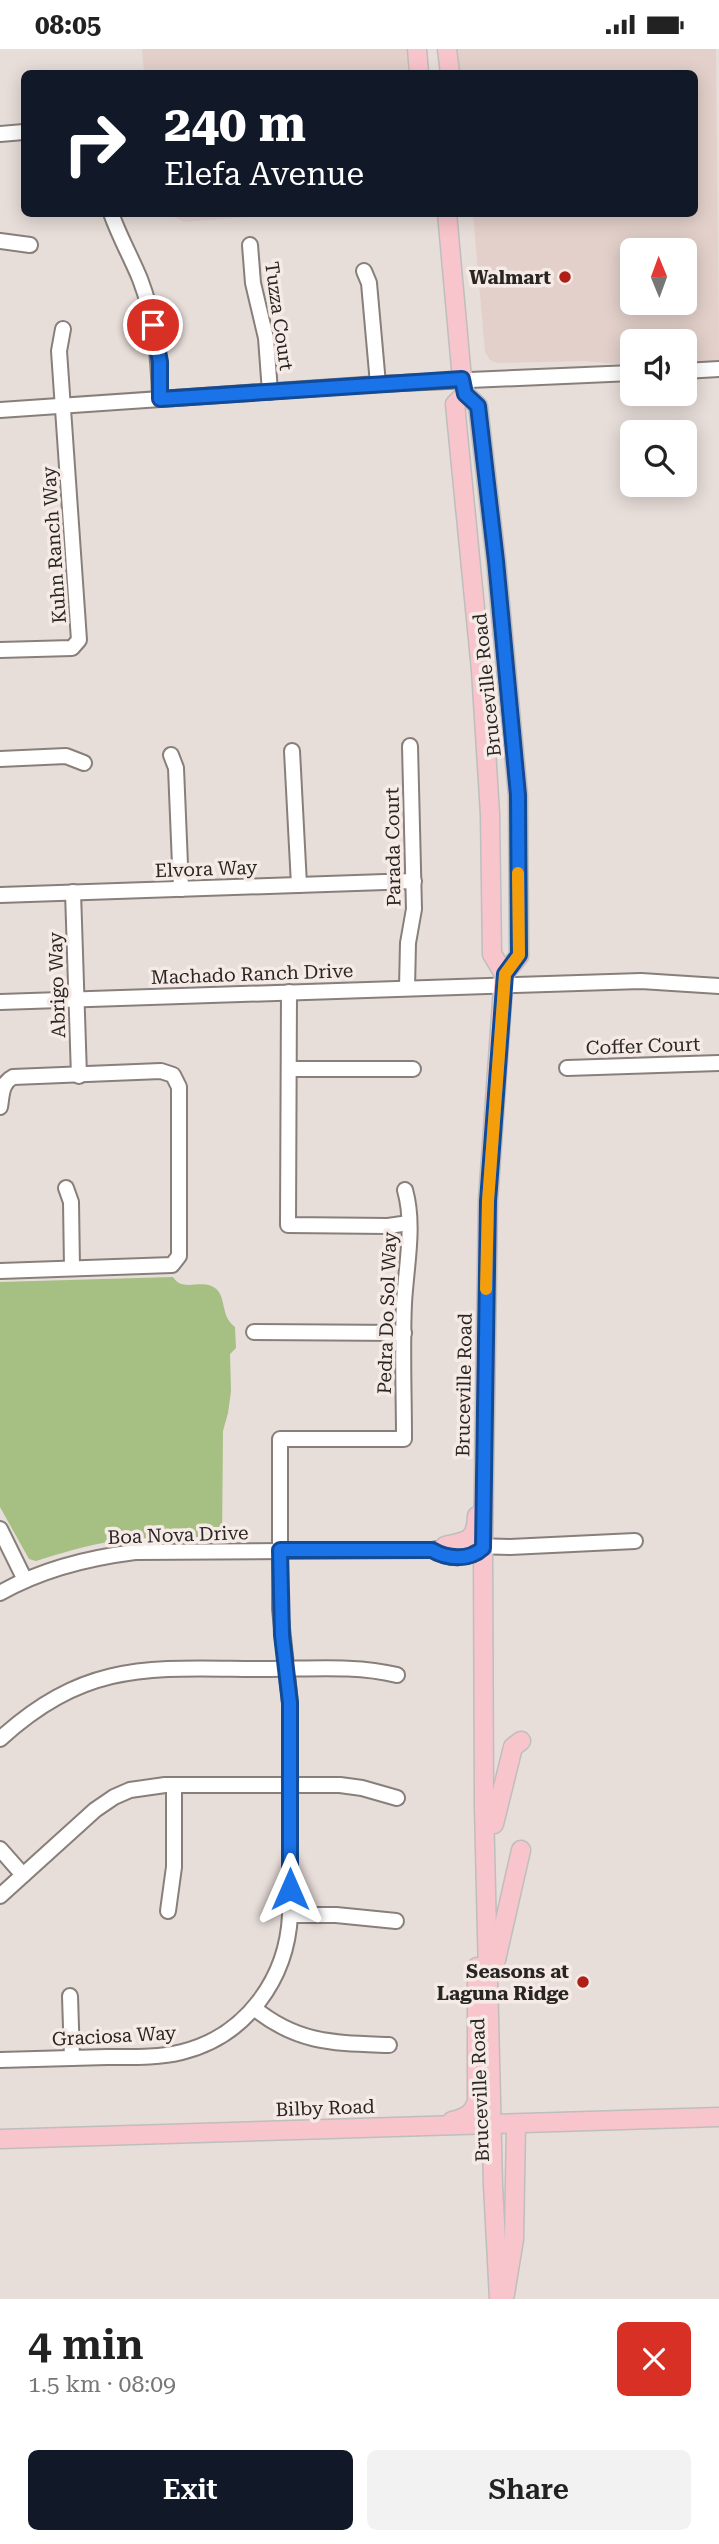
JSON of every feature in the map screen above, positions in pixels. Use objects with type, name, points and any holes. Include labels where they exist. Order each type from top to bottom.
[{"type":"main road","points":[[417,49],[419,70]]},
{"type":"main road","points":[[447,49],[450,70]]},
{"type":"main road","name":"Bruceville Road","points":[[447,217],[463,387],[455,404],[481,670],[490,814],[492,954],[504,979]]},
{"type":"main road","name":"Bruceville Road","points":[[463,387],[478,406],[518,795],[519,955],[504,979],[488,1201],[483,1504],[485,1850],[504,2124]]},
{"type":"main road","points":[[438,1548],[465,1542],[472,1537],[476,1530],[478,1512],[483,1504]]},
{"type":"main road","name":"Bruceville Road","points":[[485,1713],[492,1767],[496,1959],[503,2063],[502,2299]]},
{"type":"main road","points":[[494,1824],[513,1747],[521,1741]]},
{"type":"main road","points":[[436,2126],[465,2118],[476,2104],[478,1893],[485,1850]]},
{"type":"main road","points":[[496,1959],[521,1850]]},
{"type":"main road","name":"Bilby Road","points":[[0,2139],[719,2117]]},
{"type":"main road","name":"Bilby Road","points":[[651,2120],[719,2123]]},
{"type":"street","points":[[0,134],[21,132]]},
{"type":"street","points":[[112,217],[150,310],[160,362],[160,399]]},
{"type":"street","points":[[0,241],[30,245]]},
{"type":"street","name":"Tuzza Court","points":[[250,246],[253,283],[266,338],[270,391]]},
{"type":"street","points":[[364,271],[369,283],[378,384]]},
{"type":"street","name":"Kuhn Ranch Way","points":[[0,650],[72,648],[79,640],[59,351],[63,329]]},
{"type":"street","points":[[697,370],[719,369]]},
{"type":"street","points":[[0,410],[378,384],[463,387],[620,374]]},
{"type":"street","name":"Parada Court","points":[[407,988],[406,962],[414,909],[410,745]]},
{"type":"street","points":[[292,751],[299,885]]},
{"type":"street","points":[[171,755],[176,768],[181,889]]},
{"type":"street","points":[[0,758],[66,756],[84,763]]},
{"type":"street","name":"Elvora Way","points":[[0,895],[414,881]]},
{"type":"street","name":"Abrigo Way","points":[[73,892],[79,1076]]},
{"type":"street","name":"Machado Ranch Drive","points":[[0,1002],[407,988],[504,979],[649,981],[719,986]]},
{"type":"street","name":"Pedra Do Sol Way","points":[[280,1550],[280,1439],[404,1439],[404,1333],[409,1223],[387,1226],[288,1225],[289,992]]},
{"type":"street","name":"Coffer Court","points":[[567,1068],[719,1063]]},
{"type":"street","points":[[289,1069],[413,1069]]},
{"type":"street","points":[[0,1107],[6,1081],[13,1077],[161,1071],[173,1075],[179,1087],[179,1256],[172,1265],[0,1271]]},
{"type":"street","points":[[66,1188],[71,1202],[72,1268]]},
{"type":"street","points":[[405,1189],[409,1223]]},
{"type":"street","points":[[254,1332],[404,1333]]},
{"type":"street","points":[[0,1529],[25,1580]]},
{"type":"street","name":"Boa Nova Drive","points":[[0,1593],[25,1580],[84,1560],[135,1552],[483,1548],[635,1541]]},
{"type":"street","name":"Graciosa Way","points":[[0,2060],[152,2056],[186,2051],[217,2038],[234,2027],[254,2008],[279,1968],[290,1915],[290,1703],[280,1609],[280,1550]]},
{"type":"street","points":[[0,1739],[26,1716],[55,1697],[96,1679],[121,1673],[156,1669],[362,1669],[397,1675]]},
{"type":"street","points":[[168,1911],[174,1867],[174,1785]]},
{"type":"street","points":[[0,1896],[95,1810],[114,1797],[147,1786],[290,1785],[362,1788],[397,1798]]},
{"type":"street","points":[[0,1849],[23,1875]]},
{"type":"street","points":[[290,1915],[360,1916],[396,1921]]},
{"type":"street","points":[[70,1996],[72,2058]]},
{"type":"street","points":[[254,2008],[285,2029],[314,2040],[389,2045]]},
{"type":"shaded area","points":[[142,49],[410,49],[412,70],[144,70]]},
{"type":"shaded area","points":[[457,49],[716,49],[719,364],[697,364],[697,329],[620,329],[620,364],[584,361],[498,363],[490,360],[485,352],[473,217],[698,217],[698,70],[460,70]]},
{"type":"shaded area","points":[[174,217],[247,217],[184,222]]},
{"type":"green space","points":[[173,1277],[182,1284],[204,1284],[215,1288],[221,1296],[227,1318],[235,1327],[236,1348],[230,1354],[231,1391],[223,1431],[222,1538],[128,1539],[84,1547],[36,1561],[29,1559],[0,1507],[0,1282]]},
{"type":"slow traffic","points":[[486,1289],[488,1201],[505,974],[519,955],[518,873]]},
{"type":"place","name":"Walmart","points":[[565,277]]},
{"type":"place","name":"Seasons at Laguna Ridge","points":[[583,1982]]},
{"type":"route","points":[[153,325],[160,362],[160,399],[462,379],[465,394],[478,406],[512,711],[518,795],[519,955],[505,974],[488,1201],[483,1548],[466,1557],[448,1556],[432,1550],[280,1550],[280,1609],[290,1703],[290,1889]]}]
